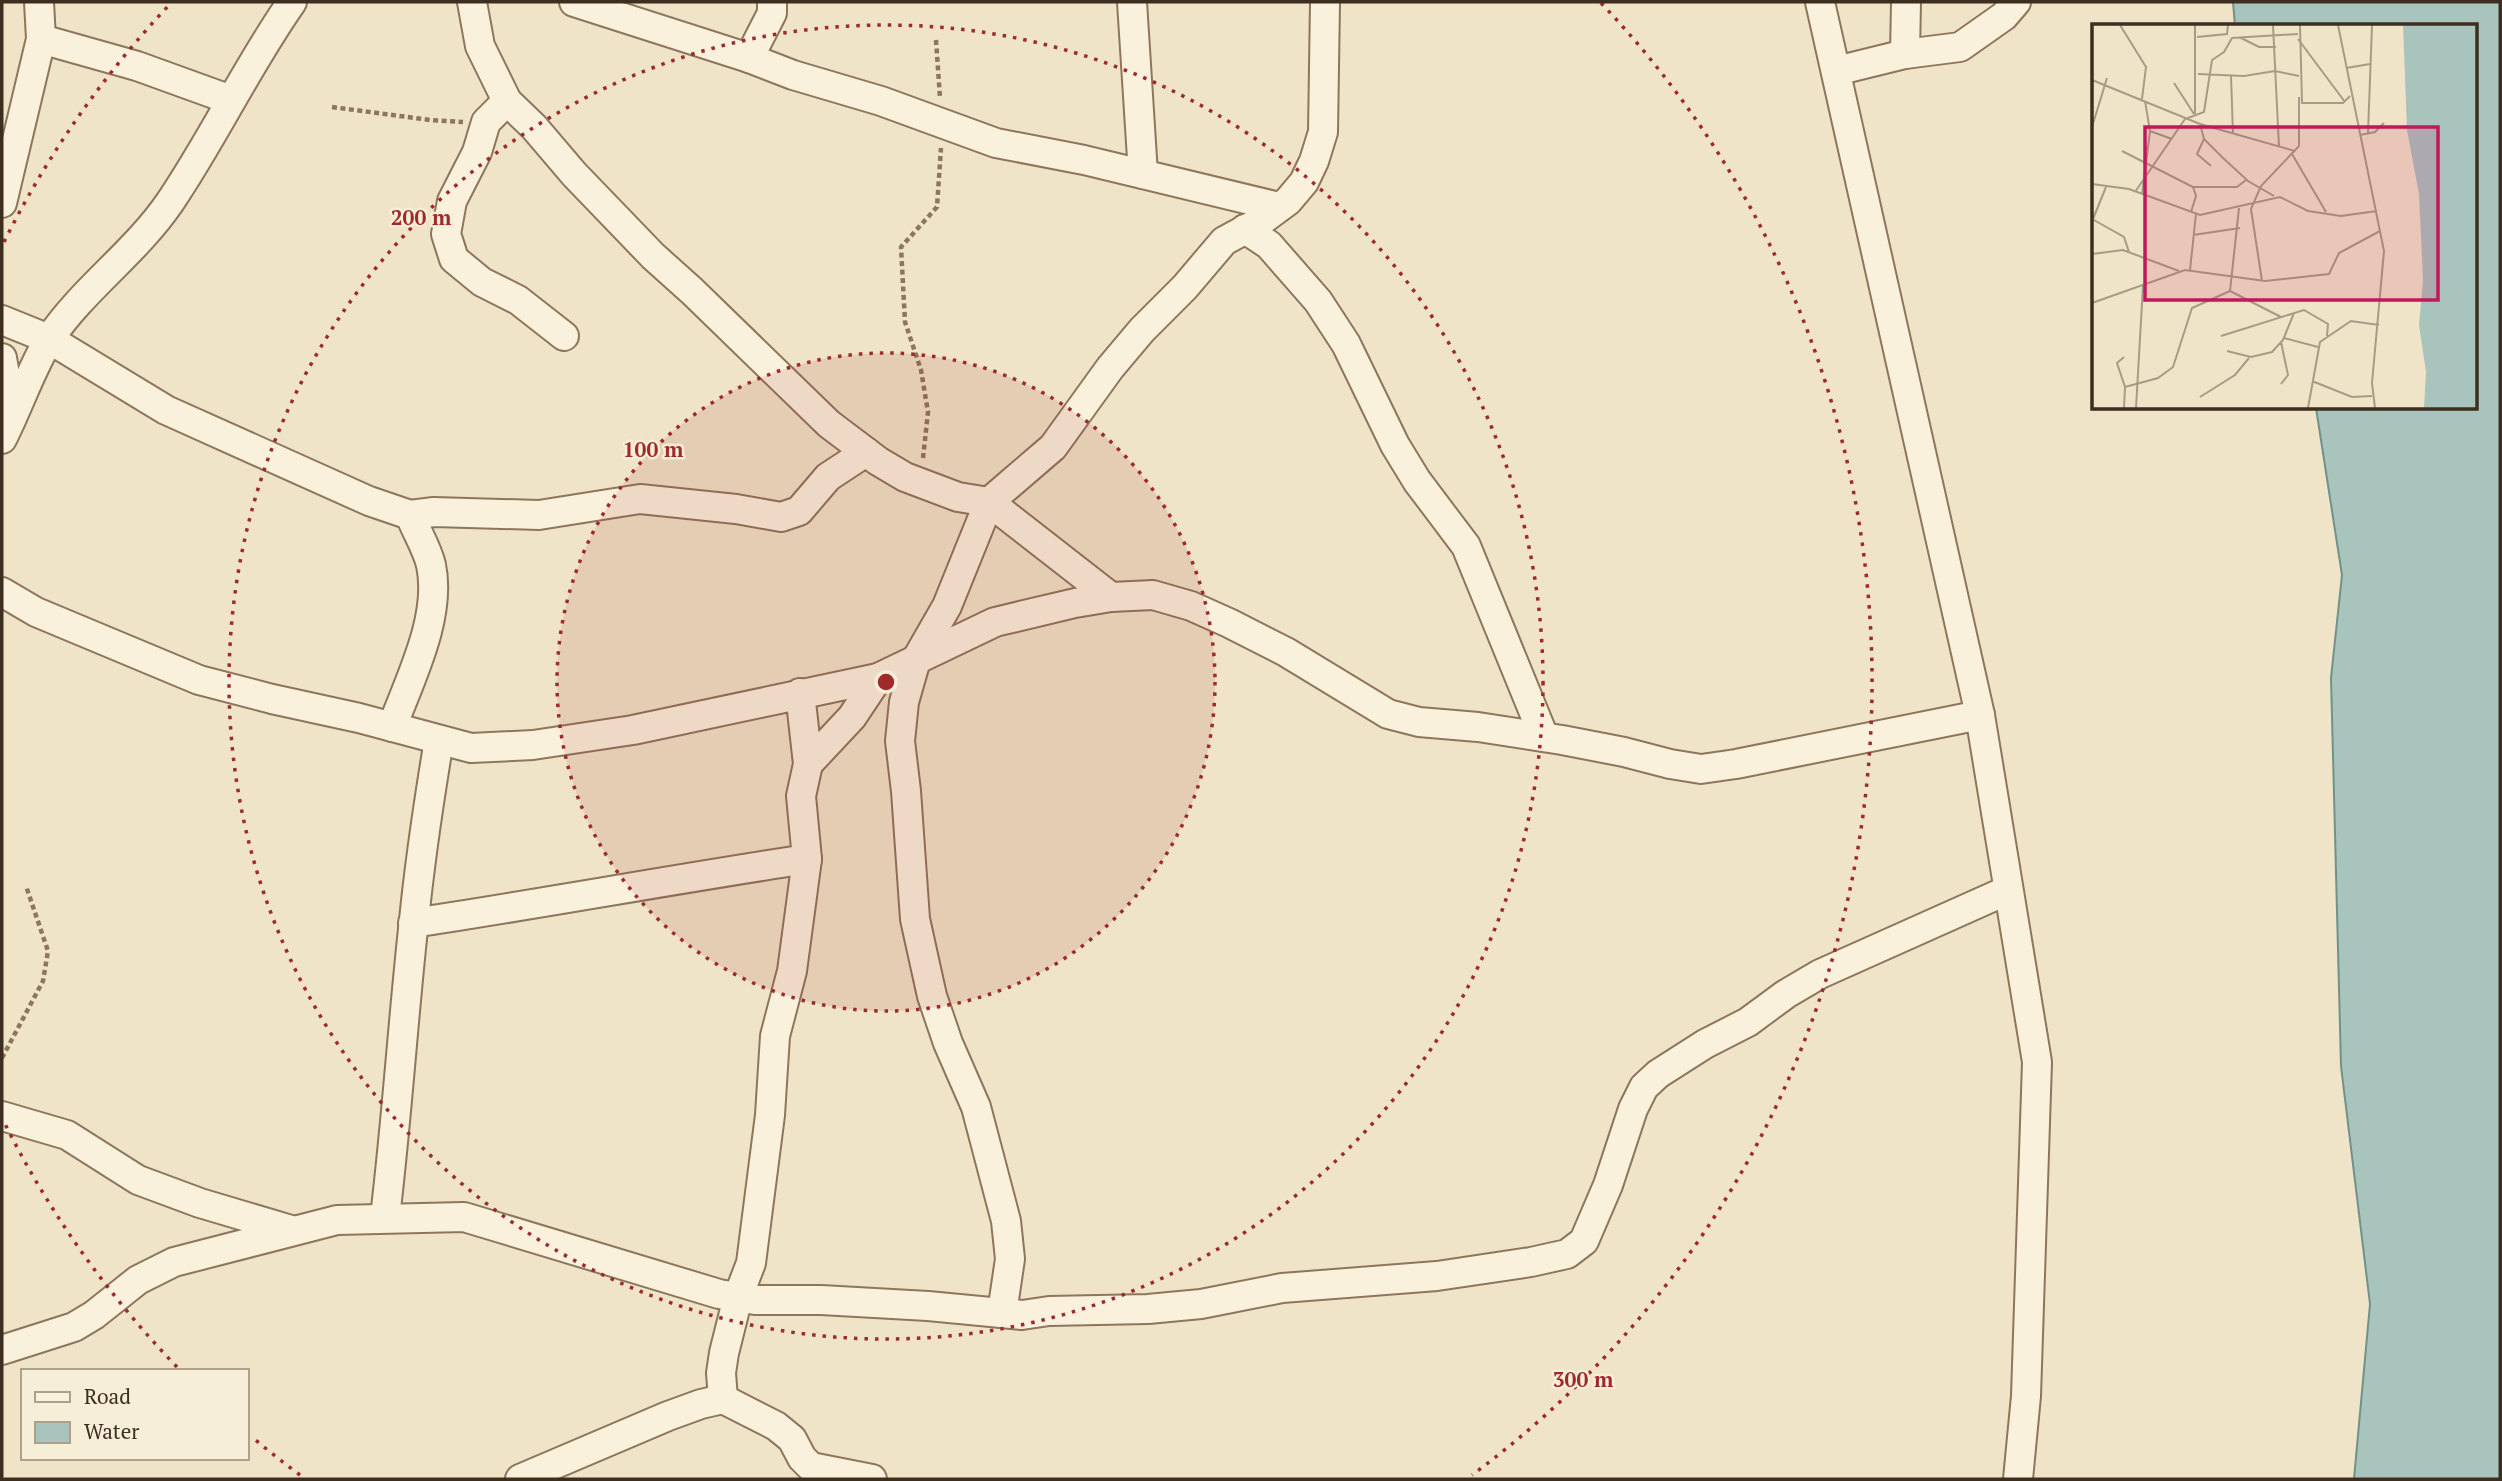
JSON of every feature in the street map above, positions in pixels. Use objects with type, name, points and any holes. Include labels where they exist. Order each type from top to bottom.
[{"type":"street","points":[[2,203],[41,39],[38,2]]},
{"type":"street","points":[[3,439],[49,339],[86,294],[169,204],[265,41],[292,2]]},
{"type":"street","points":[[472,2],[480,46],[507,101],[653,256],[692,290],[830,424],[905,477],[958,496],[989,502],[1111,597]]},
{"type":"street","points":[[574,2],[749,58],[793,75],[881,101],[996,143],[1143,174],[1279,207]]},
{"type":"street","points":[[749,58],[772,13],[772,2]]},
{"type":"street","points":[[1132,2],[1143,174]]},
{"type":"street","points":[[1002,1313],[1010,1259],[1006,1221],[976,1108],[948,1043],[932,996],[915,919],[900,741],[904,702],[916,660],[947,606],[989,502],[1053,447],[1110,368],[1224,241],[1279,207],[1304,182],[1323,132],[1325,2]]},
{"type":"street","points":[[1820,2],[1980,715],[2037,1062],[2026,1396],[2018,1479]]},
{"type":"street","points":[[1905,54],[1906,2]]},
{"type":"street","points":[[1836,71],[1905,54],[1960,47],[2004,16],[2016,2]]},
{"type":"street","points":[[41,39],[137,66],[231,100]]},
{"type":"street","points":[[507,101],[486,122],[477,152],[453,201],[446,234],[454,259],[482,282],[518,300],[564,336]]},
{"type":"street","points":[[1245,229],[1269,245],[1318,301],[1346,344],[1370,397],[1409,469],[1466,546],[1544,737]]},
{"type":"street","points":[[2,320],[49,339],[166,410],[369,501],[410,515],[539,515],[640,499],[736,509],[781,517],[799,511],[828,477],[866,452]]},
{"type":"street","points":[[2,358],[9,397],[3,439]]},
{"type":"street","points":[[431,563],[453,513]]},
{"type":"street","points":[[391,727],[422,647],[434,593],[431,563],[410,515]]},
{"type":"street","points":[[2,592],[36,611],[199,680],[471,748],[533,745],[633,730],[878,678],[995,622],[1075,603],[1111,597],[1153,595],[1191,606],[1286,652],[1388,715],[1419,722],[1544,737],[1700,769],[1980,715]]},
{"type":"street","points":[[808,764],[852,717],[878,678]]},
{"type":"street","points":[[723,1399],[721,1373],[724,1353],[738,1297],[751,1262],[770,1115],[775,1036],[792,971],[807,859],[801,796],[808,764],[800,693]]},
{"type":"street","points":[[384,1217],[395,1133],[422,843],[439,740]]},
{"type":"street","points":[[413,923],[807,859]]},
{"type":"street","points":[[2,1350],[74,1326],[94,1315],[138,1280],[174,1262],[337,1220],[384,1217],[464,1217],[719,1294],[755,1300],[821,1300],[928,1306],[1022,1315],[1049,1311],[1148,1310],[1201,1304],[1282,1288],[1437,1276],[1567,1254],[1584,1241],[1608,1185],[1633,1109],[1644,1087],[1658,1074],[1705,1044],[1748,1022],[1786,994],[1820,974],[2008,890]]},
{"type":"street","points":[[2,1116],[67,1135],[138,1180],[200,1203],[294,1230]]},
{"type":"street","points":[[520,1479],[657,1420],[723,1399],[776,1426],[792,1439],[802,1458],[811,1467],[872,1479]]},
{"type":"path","points":[[936,40],[941,123],[937,207],[901,247],[905,322],[922,370],[928,412],[923,460],[936,487]]},
{"type":"path","points":[[332,107],[430,120],[486,122]]},
{"type":"path","points":[[2,1058],[43,981],[48,951],[26,886]]},
{"type":"water","points":[[2233,2],[2500,2],[2500,1479],[2354,1479],[2370,1304],[2341,1066],[2331,678],[2342,575],[2316,410],[2478,410],[2478,24],[2235,24]]}]
